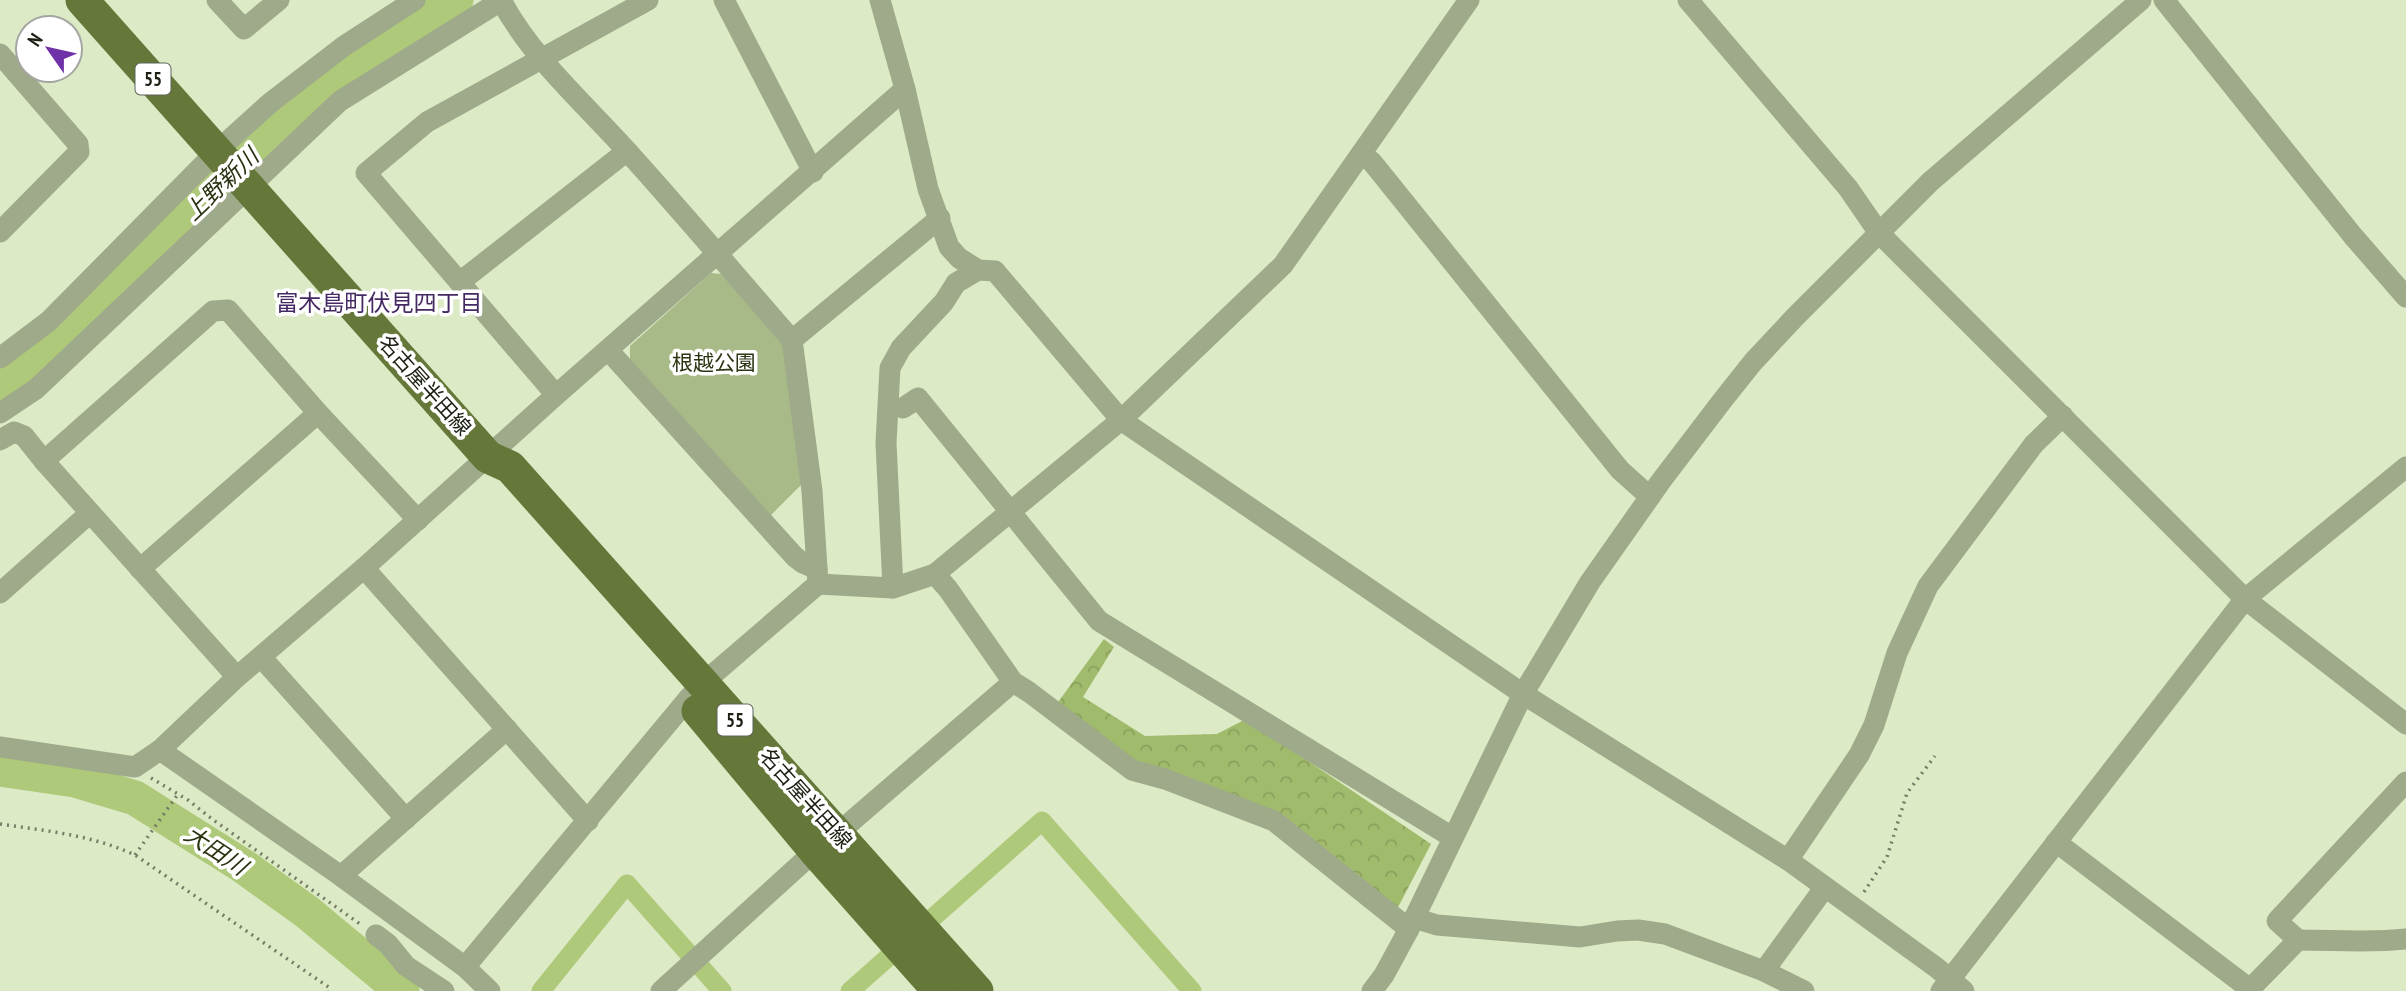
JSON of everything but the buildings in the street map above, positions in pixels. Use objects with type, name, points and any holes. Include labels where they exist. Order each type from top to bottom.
[{"type":"main road","name":"名古屋半田線","points":[[82,0],[488,457],[495,481],[695,691],[827,842],[977,991]]},
{"type":"main road","name":"名古屋半田線","points":[[827,842],[939,991]]},
{"type":"street","points":[[217,0],[244,29],[279,0]]},
{"type":"street","points":[[0,413],[36,389],[233,170],[270,103],[333,54],[415,0]]},
{"type":"street","points":[[0,358],[233,170],[501,0],[508,14],[542,58],[792,340],[812,491],[818,576]]},
{"type":"street","points":[[556,395],[366,173],[427,122],[648,0]]},
{"type":"street","points":[[724,0],[813,172]]},
{"type":"street","points":[[880,0],[905,89],[928,189],[949,247],[959,258],[978,270],[995,271],[1121,420],[1523,694],[1788,860],[1937,968],[1951,987],[2056,842],[2245,599],[2403,475]]},
{"type":"street","points":[[608,350],[795,557],[818,576],[893,587],[935,574],[1121,420],[1283,265],[1469,0]]},
{"type":"street","points":[[1688,0],[1848,188],[1879,233],[2245,599],[2406,724]]},
{"type":"street","points":[[1372,991],[1384,975],[1411,923],[1523,694],[1590,582],[1650,497],[1753,362],[1930,182],[2141,0]]},
{"type":"street","points":[[2164,0],[2353,236],[2406,297]]},
{"type":"street","points":[[0,54],[78,144],[79,152],[0,232]]},
{"type":"street","points":[[0,747],[135,767],[160,750],[237,677],[905,89]]},
{"type":"street","points":[[460,282],[627,151]]},
{"type":"street","points":[[1362,154],[1372,162],[1620,470],[1650,497]]},
{"type":"street","points":[[792,340],[940,218]]},
{"type":"street","points":[[893,587],[886,443],[890,368],[901,348],[944,302],[956,283],[978,270]]},
{"type":"street","points":[[44,461],[213,311],[228,310],[318,413],[418,520]]},
{"type":"street","points":[[903,408],[918,398],[1099,621],[1452,837]]},
{"type":"street","points":[[140,569],[318,413]]},
{"type":"street","points":[[1788,860],[1864,745],[1874,725],[1897,653],[1928,586],[2034,444],[2063,416]]},
{"type":"street","points":[[0,440],[14,432],[24,436],[237,677]]},
{"type":"street","points":[[0,593],[90,513]]},
{"type":"street","points":[[364,568],[588,821]]},
{"type":"street","points":[[935,574],[1013,682],[1132,770],[1165,779],[1274,821],[1411,923],[1580,937],[1638,930],[1665,934],[1764,971],[1804,991]]},
{"type":"street","points":[[465,967],[695,691],[818,576]]},
{"type":"street","points":[[261,657],[406,819]]},
{"type":"street","points":[[661,991],[827,842],[1013,682]]},
{"type":"street","points":[[341,876],[507,729]]},
{"type":"street","points":[[160,750],[341,876],[465,967],[490,991]]},
{"type":"street","points":[[2406,782],[2277,921],[2298,940],[2373,942],[2406,939]]},
{"type":"street","points":[[2056,842],[2250,990],[2298,940]]},
{"type":"street","points":[[1764,971],[1825,887]]},
{"type":"street","points":[[376,935],[388,944],[406,966],[444,991]]},
{"type":"path","points":[[1853,907],[1887,857],[1907,793],[1935,756]]},
{"type":"path","points":[[135,767],[178,793],[376,935]]},
{"type":"path","points":[[135,855],[178,793]]},
{"type":"path","points":[[0,824],[88,838],[135,855],[330,988],[329,991]]},
{"type":"green space","name":"根越公園","points":[[711,273],[721,274],[786,346],[801,485],[769,517],[630,364],[630,346]]},
{"type":"green space","points":[[1104,639],[1114,647],[1083,697],[1145,736],[1217,734],[1246,719],[1431,844],[1395,913],[1277,817],[1132,762],[1056,705]]},
{"type":"waterway","name":"上野新川","points":[[0,387],[57,343],[307,100],[393,39],[456,0]]},
{"type":"waterway","name":"大田川","points":[[0,769],[75,780],[135,798],[243,866],[307,912],[402,991]]},
{"type":"waterway","points":[[850,991],[1042,821],[1192,991]]},
{"type":"waterway","points":[[541,991],[627,884],[722,991]]},
{"type":"district","name":"富木島町伏見四丁目","points":[[379,302]]}]
